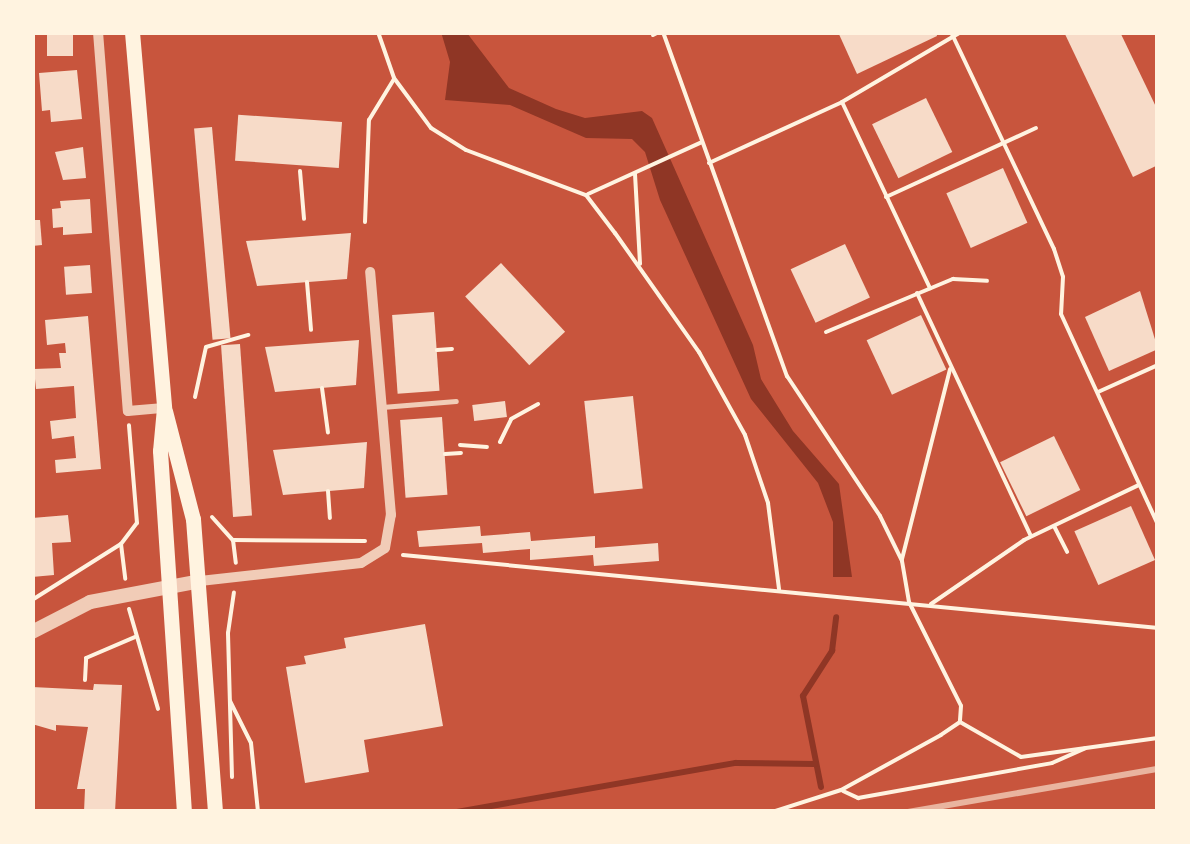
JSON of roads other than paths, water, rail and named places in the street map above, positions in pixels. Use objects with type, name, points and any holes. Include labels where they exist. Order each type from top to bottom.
[{"type":"main road","points":[[132,32],[164,408],[169,586],[184,812]]},
{"type":"main road","points":[[164,408],[179,445],[200,582],[215,812]]},
{"type":"street","points":[[98,32],[128,410],[164,408]]},
{"type":"street","points":[[32,632],[90,602],[169,586],[361,563],[378,555],[391,516],[370,272]]},
{"type":"lane","points":[[382,407],[456,401]]},
{"type":"waterway","points":[[821,787],[803,696],[832,651],[836,617]]},
{"type":"waterway","points":[[457,812],[736,763],[815,764]]},
{"type":"railway","points":[[908,812],[1158,769]]}]
